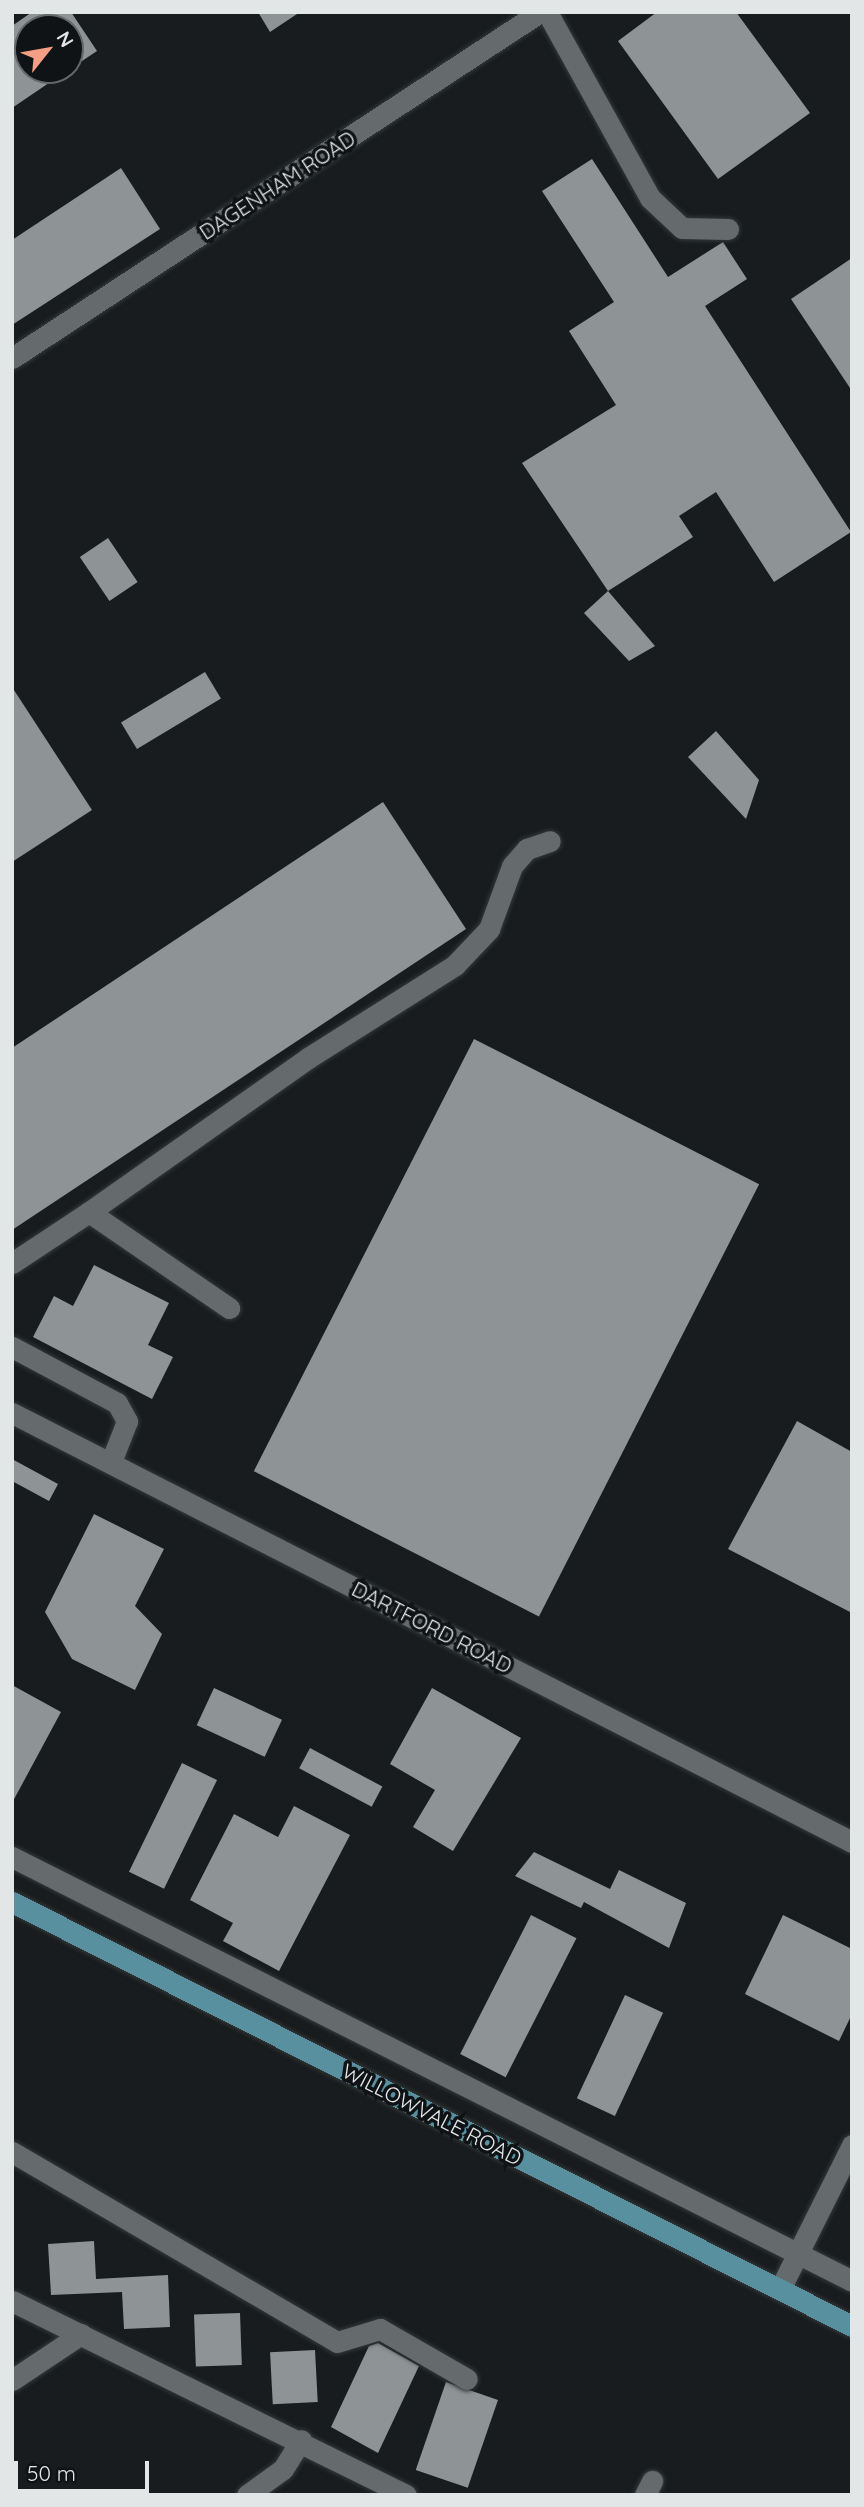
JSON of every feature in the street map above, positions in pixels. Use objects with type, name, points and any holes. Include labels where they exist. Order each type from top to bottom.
[{"type":"main road","name":"WILLOWVALE ROAD","points":[[12,1902],[852,2326]]},
{"type":"street","name":"DAGENHAM ROAD","points":[[12,358],[540,12]]},
{"type":"street","points":[[547,12],[650,198],[682,229],[728,229]]},
{"type":"street","points":[[12,1263],[308,1058],[455,965],[489,929],[512,866],[527,849],[550,841]]},
{"type":"street","points":[[89,1212],[229,1308]]},
{"type":"street","points":[[12,1347],[117,1403],[127,1421],[111,1462]]},
{"type":"street","name":"DARTFORD ROAD","points":[[12,1413],[852,1842]]},
{"type":"street","points":[[12,1857],[852,2281]]},
{"type":"street","points":[[780,2289],[852,2145]]},
{"type":"street","points":[[12,2151],[337,2342],[380,2329],[467,2379]]},
{"type":"street","points":[[12,2301],[301,2440],[406,2495]]},
{"type":"street","points":[[12,2380],[81,2334]]},
{"type":"street","points":[[247,2495],[283,2469],[301,2440]]},
{"type":"building","points":[[71,12],[72,14],[29,14]]},
{"type":"building","points":[[258,12],[300,12],[270,32]]},
{"type":"building","points":[[657,12],[736,12],[810,113],[718,179],[618,41]]},
{"type":"building","points":[[14,25],[14,84],[47,84],[12,108]]},
{"type":"building","points":[[84,32],[97,51],[84,60]]},
{"type":"building","points":[[592,159],[668,277],[723,242],[747,279],[705,306],[851,532],[774,582],[716,492],[679,516],[693,537],[608,591],[522,463],[616,405],[569,331],[614,302],[542,191]]},
{"type":"building","points":[[121,168],[160,229],[12,325],[12,240]]},
{"type":"building","points":[[852,258],[852,391],[791,299]]},
{"type":"building","points":[[108,538],[138,582],[109,601],[80,557]]},
{"type":"building","points":[[608,591],[655,646],[629,661],[584,613]]},
{"type":"building","points":[[205,672],[221,699],[137,749],[121,722]]},
{"type":"building","points":[[12,687],[92,810],[12,862]]},
{"type":"building","points":[[716,731],[759,780],[746,819],[688,757]]},
{"type":"building","points":[[383,802],[466,929],[12,1230],[12,1048]]},
{"type":"building","points":[[474,1039],[759,1184],[539,1616],[254,1471]]},
{"type":"building","points":[[94,1265],[169,1303],[148,1345],[173,1357],[152,1399],[33,1337],[54,1296],[73,1306]]},
{"type":"building","points":[[797,1421],[852,1452],[852,1613],[728,1549]]},
{"type":"building","points":[[12,1459],[58,1484],[49,1501],[12,1481]]},
{"type":"building","points":[[94,1514],[164,1549],[135,1606],[162,1634],[135,1690],[72,1659],[45,1612]]},
{"type":"building","points":[[12,1685],[61,1712],[12,1803]]},
{"type":"building","points":[[214,1688],[282,1720],[265,1757],[197,1725]]},
{"type":"building","points":[[432,1688],[521,1738],[453,1851],[413,1827],[435,1790],[390,1764]]},
{"type":"building","points":[[310,1748],[382,1786],[372,1807],[299,1768]]},
{"type":"building","points":[[182,1763],[217,1780],[164,1889],[129,1872]]},
{"type":"building","points":[[294,1806],[350,1835],[279,1971],[223,1941],[233,1923],[190,1900],[234,1814],[278,1837]]},
{"type":"building","points":[[534,1852],[610,1889],[619,1870],[686,1903],[669,1948],[584,1902],[581,1908],[515,1876]]},
{"type":"building","points":[[531,1915],[576,1938],[506,2077],[460,2054]]},
{"type":"building","points":[[783,1915],[852,1949],[852,2014],[839,2041],[745,1994]]},
{"type":"building","points":[[625,1995],[663,2013],[615,2116],[577,2098]]},
{"type":"building","points":[[94,2241],[96,2279],[168,2275],[170,2327],[124,2329],[122,2292],[51,2295],[48,2244]]},
{"type":"building","points":[[240,2313],[242,2365],[196,2367],[194,2315]]},
{"type":"building","points":[[378,2343],[419,2366],[378,2453],[331,2427],[369,2346]]},
{"type":"building","points":[[315,2350],[318,2402],[273,2404],[270,2352]]},
{"type":"building","points":[[446,2382],[498,2400],[468,2488],[416,2470]]}]
